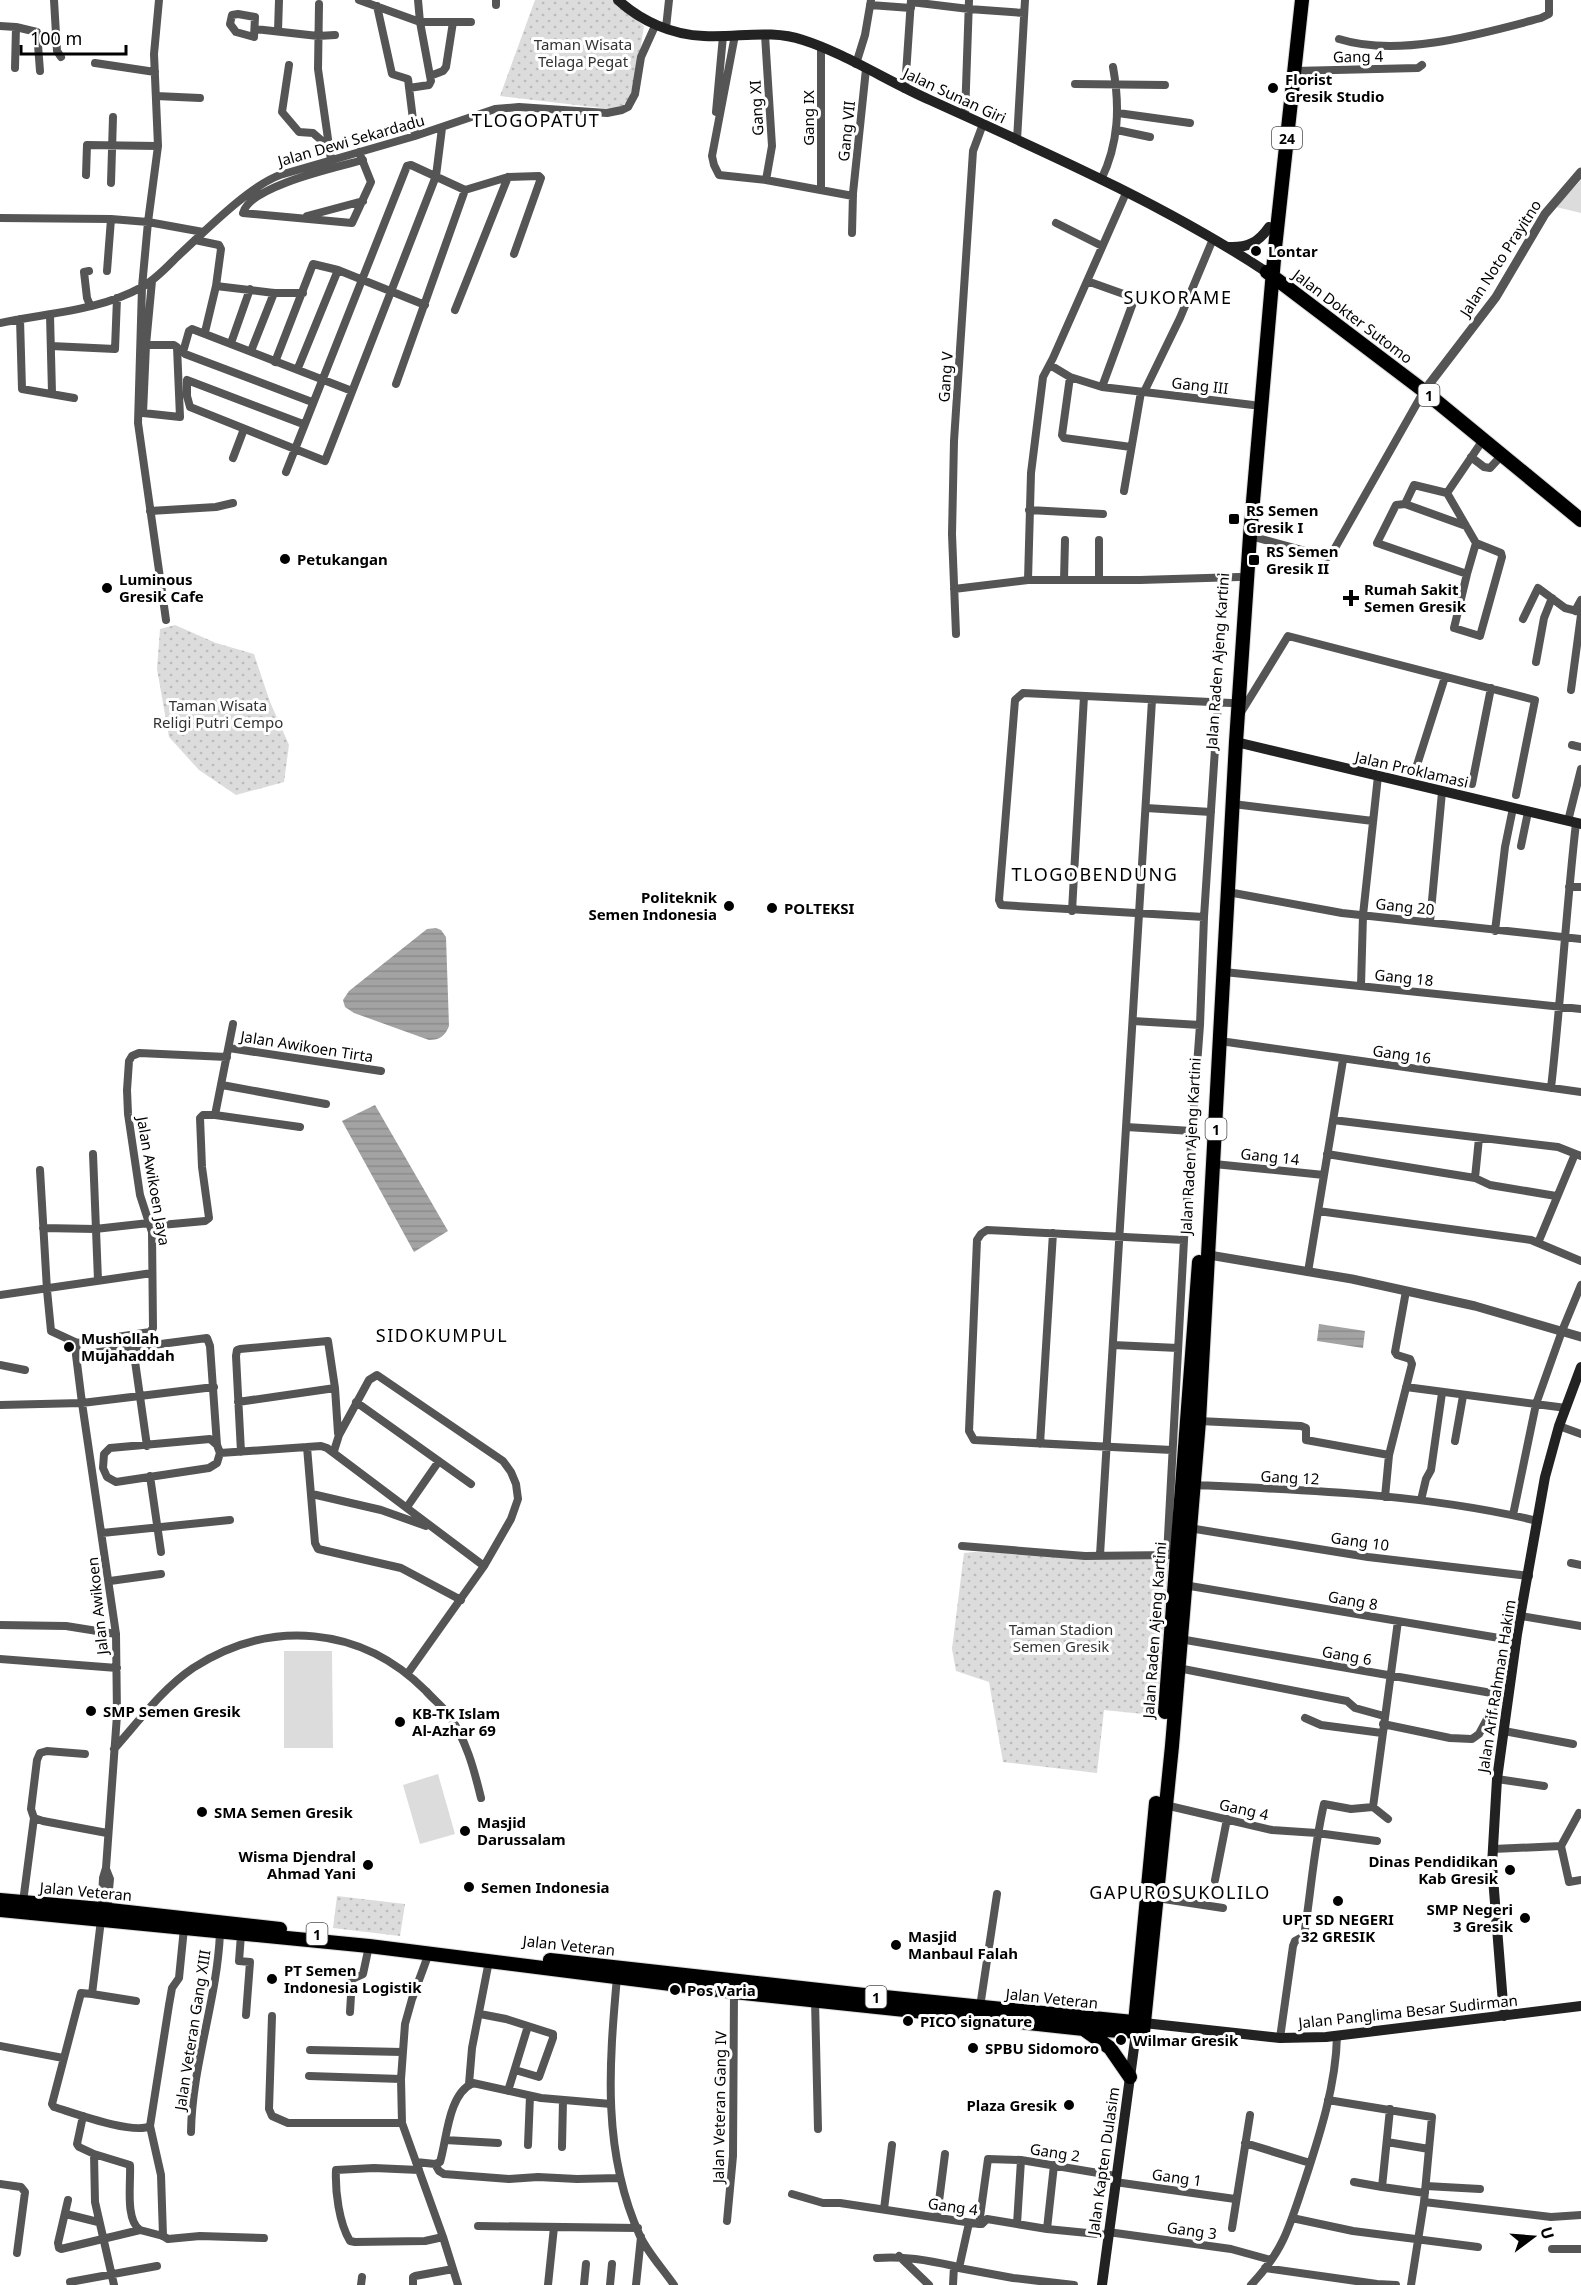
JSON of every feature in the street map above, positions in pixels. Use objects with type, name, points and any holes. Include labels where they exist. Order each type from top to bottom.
[{"type":"highway","name":"24","points":[[1269,273],[1269,227],[1293,0]]},
{"type":"highway","name":"24","points":[[1269,273],[1302,0]]},
{"type":"highway","name":"Jalan Dokter Sutomo","points":[[1269,273],[1424,391],[1581,520]]},
{"type":"highway","name":"Jalan Raden Ajeng Kartini","points":[[1139,2030],[1150,1851],[1162,1750],[1171,1555],[1214,1164],[1236,742],[1250,536],[1249,499],[1253,405],[1269,273]]},
{"type":"highway","name":"Jalan Raden Ajeng Kartini","points":[[1208,1203],[1225,703],[1249,499],[1269,273]]},
{"type":"highway","name":"Jalan Raden Ajeng Kartini","points":[[1139,2030],[1157,1898],[1199,1421],[1209,1255],[1206,1222]]},
{"type":"highway","name":"Jalan Veteran","points":[[0,1900],[220,1933],[369,1946],[617,1977],[638,1974]]},
{"type":"highway","name":"Jalan Veteran","points":[[0,1910],[104,1914],[638,1974],[734,1992],[1084,2029],[1139,2030]]},
{"type":"highway","name":"Jalan Veteran","points":[[675,1980],[980,2007],[1139,2030]]},
{"type":"highway","points":[[1084,2029],[1110,2048],[1130,2077]]},
{"type":"main road","name":"Jalan Sunan Giri","points":[[618,0],[661,27],[702,36],[788,35],[821,47],[905,89],[1126,192],[1213,239],[1269,273]]},
{"type":"main road","points":[[1227,247],[1255,243],[1269,227]]},
{"type":"main road","name":"Jalan Proklamasi","points":[[1236,742],[1575,823]]},
{"type":"main road","name":"Jalan Arif Rahman Hakim","points":[[1504,2016],[1493,1849],[1497,1779],[1504,1731],[1504,1695],[1529,1576],[1545,1477],[1559,1426],[1581,1367]]},
{"type":"main road","name":"Jalan Panglima Besar Sudirman","points":[[1139,2030],[1167,2027],[1281,2038],[1332,2036],[1581,2006]]},
{"type":"main road","name":"Jalan Kapten Dulasim","points":[[1102,2285],[1130,2077],[1139,2030]]},
{"type":"street","points":[[54,0],[57,51],[61,57]]},
{"type":"street","points":[[159,0],[155,25],[158,146],[142,287],[138,423],[166,620]]},
{"type":"street","points":[[278,31],[279,0]]},
{"type":"street","points":[[359,0],[368,1],[420,22],[471,22]]},
{"type":"street","points":[[409,88],[429,85],[431,82],[418,0]]},
{"type":"street","points":[[661,27],[669,0]]},
{"type":"street","points":[[965,116],[969,0]]},
{"type":"street","points":[[1017,140],[1025,0]]},
{"type":"street","points":[[1339,39],[1362,45],[1390,46],[1476,35],[1541,18],[1549,14],[1549,0]]},
{"type":"street","points":[[870,2],[911,3],[1024,13]]},
{"type":"street","name":"Gang VII","points":[[852,233],[861,67],[870,2]]},
{"type":"street","points":[[905,89],[911,3]]},
{"type":"street","points":[[319,4],[318,69],[331,160]]},
{"type":"street","points":[[377,6],[391,72],[396,76],[407,78],[415,136]]},
{"type":"street","points":[[430,76],[447,67],[453,22]]},
{"type":"street","points":[[0,27],[16,27],[37,32],[40,71]]},
{"type":"street","points":[[15,68],[16,27]]},
{"type":"street","name":"Jalan Dewi Sekardadu","points":[[0,323],[90,306],[142,287],[203,232],[270,178],[331,160],[361,156],[495,109],[519,107],[607,113],[622,110],[628,106],[635,94],[641,57],[661,27]]},
{"type":"street","points":[[255,29],[318,36],[335,35]]},
{"type":"street","name":"Gang XI","points":[[765,34],[771,146],[766,180]]},
{"type":"street","points":[[712,156],[735,35]]},
{"type":"street","points":[[723,36],[712,156],[719,175],[766,180],[853,196]]},
{"type":"street","name":"Gang IX","points":[[821,47],[821,190]]},
{"type":"street","points":[[95,63],[155,72]]},
{"type":"street","points":[[289,64],[282,112],[298,132],[313,133],[329,147]]},
{"type":"street","name":"Gang 4","points":[[1294,71],[1418,68],[1422,65]]},
{"type":"street","points":[[1101,180],[1107,168],[1117,130],[1118,113],[1113,67]]},
{"type":"street","points":[[1075,84],[1165,85]]},
{"type":"street","points":[[156,96],[200,98]]},
{"type":"street","points":[[1118,113],[1190,123]]},
{"type":"street","points":[[111,183],[113,117]]},
{"type":"street","name":"Gang V","points":[[956,634],[952,534],[954,441],[973,151],[983,124]]},
{"type":"street","points":[[303,424],[187,380],[190,407],[325,461],[436,176],[442,128]]},
{"type":"street","points":[[1117,130],[1150,137]]},
{"type":"street","points":[[86,175],[87,145],[158,146]]},
{"type":"street","points":[[361,156],[371,180],[352,223],[243,213],[245,207],[258,197],[269,188],[361,156]]},
{"type":"street","points":[[286,472],[303,424],[407,166],[411,165],[465,190],[508,177],[539,176],[541,178],[514,254]]},
{"type":"street","name":"Jalan Noto Prayitno","points":[[1424,391],[1496,297],[1545,214],[1581,172]]},
{"type":"street","points":[[455,310],[508,177]]},
{"type":"street","points":[[396,384],[465,190]]},
{"type":"street","points":[[1028,580],[1030,480],[1043,377],[1126,192]]},
{"type":"street","points":[[258,197],[262,214]]},
{"type":"street","points":[[304,217],[363,201]]},
{"type":"street","points":[[0,218],[111,219],[148,222],[203,232]]},
{"type":"street","points":[[107,271],[111,219]]},
{"type":"street","points":[[1056,223],[1102,246]]},
{"type":"street","points":[[1124,490],[1143,392],[1180,318],[1213,239]]},
{"type":"street","points":[[195,240],[220,246],[216,286],[205,332]]},
{"type":"street","points":[[275,362],[313,264],[338,270],[425,305]]},
{"type":"street","points":[[298,368],[338,270]]},
{"type":"street","points":[[89,271],[84,272],[90,306]]},
{"type":"street","points":[[146,345],[174,345],[177,347],[180,417],[143,413],[146,345],[152,280]]},
{"type":"street","points":[[1088,281],[1133,299],[1102,387]]},
{"type":"street","points":[[216,286],[274,293],[303,293]]},
{"type":"street","points":[[231,343],[250,289]]},
{"type":"street","points":[[251,351],[274,293]]},
{"type":"street","points":[[51,346],[115,349],[117,298]]},
{"type":"street","points":[[50,315],[52,393]]},
{"type":"street","points":[[20,319],[21,387],[24,390],[74,398]]},
{"type":"street","points":[[312,402],[184,354],[190,329],[205,332],[352,391]]},
{"type":"street","name":"Gang III","points":[[1050,365],[1070,377],[1102,387],[1253,405]]},
{"type":"street","points":[[1070,377],[1062,435],[1064,438],[1131,447]]},
{"type":"street","points":[[1250,536],[1328,557],[1424,391]]},
{"type":"street","points":[[233,458],[244,429]]},
{"type":"street","points":[[1447,493],[1483,440]]},
{"type":"street","points":[[1471,457],[1484,467],[1490,468],[1502,455]]},
{"type":"street","points":[[1405,504],[1414,485],[1447,493],[1476,543],[1501,553],[1480,636],[1454,628],[1476,543]]},
{"type":"street","points":[[150,511],[216,507],[233,503]]},
{"type":"street","points":[[1466,526],[1405,504],[1396,505],[1377,543],[1467,574]]},
{"type":"street","points":[[1029,510],[1103,514]]},
{"type":"street","points":[[1064,580],[1065,540]]},
{"type":"street","points":[[1099,540],[1100,580]]},
{"type":"street","points":[[954,589],[1028,580],[1239,577]]},
{"type":"street","points":[[1522,619],[1538,588],[1565,608],[1579,613]]},
{"type":"street","points":[[1536,662],[1544,618],[1552,598]]},
{"type":"street","points":[[1571,690],[1581,600]]},
{"type":"street","points":[[1238,718],[1288,636],[1491,688],[1534,700],[1516,795]]},
{"type":"street","points":[[1417,765],[1445,677]]},
{"type":"street","points":[[1472,784],[1491,688]]},
{"type":"street","points":[[962,1546],[1100,1555],[1171,1555],[1172,1450],[1184,1240],[1200,1025],[1204,917],[1211,812],[1225,703],[1023,693],[1015,700],[999,900],[1003,907],[1204,917]]},
{"type":"street","points":[[1072,911],[1084,696]]},
{"type":"street","points":[[1100,1555],[1152,700]]},
{"type":"street","points":[[1572,745],[1581,747]]},
{"type":"street","points":[[1551,1088],[1581,769]]},
{"type":"street","points":[[1361,986],[1363,915],[1378,776]]},
{"type":"street","points":[[1430,922],[1442,792]]},
{"type":"street","points":[[1233,804],[1373,821]]},
{"type":"street","points":[[1146,808],[1211,812]]},
{"type":"street","points":[[1495,931],[1505,847],[1513,808]]},
{"type":"street","points":[[1521,846],[1528,812]]},
{"type":"street","points":[[1569,887],[1581,887]]},
{"type":"street","name":"Gang 20","points":[[1228,892],[1363,915],[1581,939]]},
{"type":"street","name":"Gang 18","points":[[1224,972],[1581,1009]]},
{"type":"street","points":[[1133,1021],[1200,1025]]},
{"type":"street","points":[[215,1115],[233,1024]]},
{"type":"street","name":"Gang 16","points":[[1220,1041],[1581,1092]]},
{"type":"street","name":"Jalan Awikoen Tirta","points":[[229,1048],[381,1071]]},
{"type":"street","name":"Jalan Awikoen Jaya","points":[[77,1343],[150,1332],[153,1328],[153,1240],[140,1195],[128,1114],[129,1061],[132,1056],[139,1053],[228,1057]]},
{"type":"street","points":[[1308,1272],[1342,1060]]},
{"type":"street","points":[[222,1085],[326,1104]]},
{"type":"street","points":[[43,1228],[95,1228],[208,1219],[202,1167],[200,1118],[203,1115],[300,1127]]},
{"type":"street","points":[[1333,1120],[1558,1147],[1578,1155],[1556,1196],[1538,1243]]},
{"type":"street","points":[[1126,1127],[1192,1131]]},
{"type":"street","points":[[1475,1178],[1479,1138]]},
{"type":"street","points":[[93,1154],[98,1280]]},
{"type":"street","points":[[1327,1155],[1475,1178],[1490,1185],[1556,1196]]},
{"type":"street","name":"Gang 14","points":[[1214,1164],[1324,1175]]},
{"type":"street","points":[[40,1170],[46,1290],[51,1331],[77,1343]]},
{"type":"street","points":[[1318,1211],[1531,1240],[1581,1261]]},
{"type":"street","points":[[1172,1450],[977,1441],[970,1435],[977,1240],[987,1230],[1184,1240]]},
{"type":"street","points":[[1040,1444],[1053,1233]]},
{"type":"street","points":[[1209,1255],[1308,1272],[1475,1306],[1581,1337]]},
{"type":"street","points":[[0,1295],[152,1273]]},
{"type":"street","points":[[1513,1515],[1536,1404],[1581,1285]]},
{"type":"street","points":[[1385,1497],[1389,1455],[1412,1362],[1397,1355],[1395,1350],[1406,1291]]},
{"type":"street","points":[[76,1355],[207,1338],[210,1346],[219,1449],[217,1463],[209,1468],[116,1482],[107,1477],[103,1468],[104,1454],[110,1448],[210,1439],[219,1449],[241,1452],[321,1446],[334,1451],[484,1566]]},
{"type":"street","points":[[241,1452],[236,1356],[237,1350],[240,1349],[328,1341],[339,1435]]},
{"type":"street","name":"Jalan Awikoen","points":[[77,1343],[76,1355],[82,1403],[110,1581],[117,1668],[117,1715],[106,1868],[103,1878],[104,1914],[92,1994]]},
{"type":"street","points":[[1113,1345],[1178,1348]]},
{"type":"street","points":[[133,1347],[147,1446]]},
{"type":"street","points":[[0,1365],[25,1370]]},
{"type":"street","points":[[334,1451],[339,1435],[356,1402],[369,1380],[378,1375],[503,1461],[516,1484],[518,1500],[511,1519],[484,1566],[408,1674]]},
{"type":"street","points":[[0,1405],[82,1403],[214,1387]]},
{"type":"street","points":[[1406,1387],[1566,1408]]},
{"type":"street","points":[[238,1402],[335,1388]]},
{"type":"street","points":[[1421,1500],[1425,1479],[1431,1470],[1442,1393]]},
{"type":"street","points":[[1455,1441],[1463,1396]]},
{"type":"street","points":[[356,1402],[471,1484]]},
{"type":"street","points":[[1199,1421],[1301,1426],[1306,1428],[1306,1440],[1389,1455]]},
{"type":"street","points":[[1559,1426],[1581,1434]]},
{"type":"street","points":[[307,1447],[315,1543],[318,1549],[401,1568],[460,1600]]},
{"type":"street","points":[[407,1507],[439,1461]]},
{"type":"street","points":[[93,1470],[103,1468]]},
{"type":"street","points":[[150,1476],[161,1552]]},
{"type":"street","name":"Gang 12","points":[[1193,1485],[1421,1500],[1538,1521]]},
{"type":"street","points":[[312,1494],[381,1510],[432,1528]]},
{"type":"street","points":[[102,1533],[230,1520]]},
{"type":"street","name":"Gang 10","points":[[1189,1528],[1368,1557],[1529,1576]]},
{"type":"street","points":[[1571,1563],[1581,1565]]},
{"type":"street","points":[[110,1581],[162,1574]]},
{"type":"street","name":"Gang 8","points":[[1184,1585],[1516,1641]]},
{"type":"street","points":[[1521,1616],[1581,1626]]},
{"type":"street","points":[[1373,1807],[1398,1621]]},
{"type":"street","points":[[0,1625],[66,1626],[116,1634]]},
{"type":"street","points":[[114,1749],[156,1700],[192,1669],[219,1654],[258,1640],[284,1635],[330,1638],[360,1647],[408,1674],[448,1714],[468,1751],[481,1798]]},
{"type":"street","name":"Gang 6","points":[[1180,1638],[1504,1695]]},
{"type":"street","points":[[0,1659],[117,1668]]},
{"type":"street","points":[[1178,1668],[1347,1701],[1355,1708],[1384,1720],[1457,1739],[1472,1739],[1479,1734],[1504,1695]]},
{"type":"street","points":[[1305,1718],[1322,1725],[1382,1733]]},
{"type":"street","points":[[1504,1731],[1573,1744]]},
{"type":"street","points":[[23,1902],[34,1818],[31,1809],[37,1760],[40,1753],[47,1751],[85,1754]]},
{"type":"street","points":[[1497,1779],[1544,1786]]},
{"type":"street","points":[[1281,2038],[1293,1946],[1295,1941],[1304,1936],[1316,1858],[1317,1833],[1324,1804],[1351,1809],[1373,1807],[1389,1819]]},
{"type":"street","name":"Gang 4","points":[[1165,1805],[1272,1830],[1377,1841]]},
{"type":"street","points":[[1579,1813],[1561,1846],[1569,1882],[1581,1880]]},
{"type":"street","points":[[34,1818],[107,1833]]},
{"type":"street","points":[[1215,1880],[1227,1820]]},
{"type":"street","points":[[1493,1849],[1561,1846]]},
{"type":"street","points":[[980,2007],[996,1894]]},
{"type":"street","points":[[1157,1898],[1223,1908]]},
{"type":"street","points":[[163,2236],[161,2175],[150,2126],[172,1988],[179,1978],[184,1928]]},
{"type":"street","name":"Jalan Veteran Gang XIII","points":[[191,2132],[195,2082],[215,1984],[220,1933]]},
{"type":"street","points":[[241,1935],[239,1961],[250,1962],[246,2015]]},
{"type":"street","points":[[350,2012],[352,1979],[363,1974],[369,1946]]},
{"type":"street","points":[[429,1953],[408,2012],[402,2052],[402,2123],[458,2285]]},
{"type":"street","points":[[443,2237],[424,2241],[350,2241],[341,2215],[336,2170],[340,2168],[417,2166],[440,2162],[452,2108],[469,2084],[472,2048],[489,1961]]},
{"type":"street","points":[[617,1977],[610,2055],[611,2104],[620,2178],[626,2201],[641,2237],[674,2285]]},
{"type":"street","name":"Jalan Veteran Gang IV","points":[[727,2222],[734,2156],[734,1992]]},
{"type":"street","points":[[136,2001],[81,1993],[52,2104],[54,2107],[82,2116],[127,2128],[143,2129],[150,2126]]},
{"type":"street","points":[[815,2000],[818,2129]]},
{"type":"street","points":[[480,2014],[550,2032],[553,2038],[539,2078],[515,2070]]},
{"type":"street","points":[[273,2016],[269,2109],[272,2116],[288,2123],[402,2123]]},
{"type":"street","points":[[508,2091],[528,2026]]},
{"type":"street","points":[[1251,2285],[1282,2242],[1310,2163],[1328,2100],[1335,2062],[1332,2036]]},
{"type":"street","points":[[0,2046],[63,2058]]},
{"type":"street","points":[[310,2050],[402,2052]]},
{"type":"street","points":[[309,2076],[401,2079]]},
{"type":"street","points":[[469,2084],[478,2083],[530,2096],[611,2104]]},
{"type":"street","points":[[528,2145],[530,2096]]},
{"type":"street","points":[[562,2147],[563,2100]]},
{"type":"street","points":[[1328,2100],[1432,2117],[1424,2202],[1411,2285]]},
{"type":"street","points":[[1382,2187],[1390,2109]]},
{"type":"street","points":[[1232,2228],[1250,2115]]},
{"type":"street","points":[[82,2116],[77,2146],[130,2165],[131,2216],[135,2227],[163,2236],[168,2240],[200,2236],[264,2238]]},
{"type":"street","points":[[445,2140],[498,2143]]},
{"type":"street","points":[[1387,2142],[1429,2149]]},
{"type":"street","points":[[1245,2143],[1310,2163]]},
{"type":"street","points":[[884,2209],[892,2145]]},
{"type":"street","points":[[94,2154],[95,2202],[98,2222],[114,2285]]},
{"type":"street","points":[[937,2217],[945,2154]]},
{"type":"street","name":"Gang 2","points":[[979,2224],[988,2159],[1021,2160],[1054,2165],[1116,2179]]},
{"type":"street","points":[[1017,2224],[1021,2160]]},
{"type":"street","points":[[435,2164],[444,2174],[509,2179],[620,2178]]},
{"type":"street","points":[[1047,2229],[1054,2165]]},
{"type":"street","name":"Gang 1","points":[[1116,2179],[1235,2199]]},
{"type":"street","points":[[1354,2182],[1382,2187],[1480,2189]]},
{"type":"street","points":[[0,2184],[24,2188],[17,2253]]},
{"type":"street","name":"Gang 4","points":[[792,2194],[823,2203],[884,2209],[969,2223],[982,2224],[987,2219],[1047,2229],[1108,2234]]},
{"type":"street","points":[[68,2200],[58,2243],[59,2248],[140,2230]]},
{"type":"street","points":[[1424,2202],[1551,2217],[1581,2215]]},
{"type":"street","points":[[66,2214],[98,2222]]},
{"type":"street","points":[[1292,2218],[1353,2231],[1478,2247]]},
{"type":"street","points":[[953,2285],[969,2223]]},
{"type":"street","points":[[478,2226],[638,2228]]},
{"type":"street","points":[[548,2285],[554,2227]]},
{"type":"street","name":"Gang 3","points":[[1108,2234],[1231,2249],[1271,2260]]},
{"type":"street","points":[[636,2285],[641,2237]]},
{"type":"street","points":[[1551,2249],[1581,2249]]},
{"type":"street","points":[[899,2256],[929,2285]]},
{"type":"street","points":[[877,2258],[899,2256],[921,2258],[1012,2282],[1074,2285]]},
{"type":"street","points":[[584,2285],[586,2264]]},
{"type":"street","points":[[610,2285],[612,2264]]},
{"type":"street","points":[[70,2282],[157,2266]]},
{"type":"street","points":[[1265,2268],[1396,2285]]},
{"type":"street","points":[[413,2285],[415,2276],[453,2269]]},
{"type":"green space","name":"Taman Wisata Telaga Pegat","points":[[535,0],[614,0],[644,26],[637,71],[629,99],[619,110],[500,96]]},
{"type":"green space","points":[[1581,180],[1581,213],[1556,207]]},
{"type":"green space","name":"Taman Wisata Religi Putri Cempo","points":[[175,625],[216,643],[254,654],[270,702],[289,745],[284,782],[236,795],[199,770],[169,737],[157,669],[160,629]]},
{"type":"green space","name":"Taman Stadion Semen Gresik","points":[[964,1553],[1177,1558],[1163,1716],[1104,1710],[1097,1773],[1003,1762],[989,1682],[956,1671],[952,1649]]},
{"type":"green space","points":[[284,1651],[332,1651],[333,1748],[284,1748]]},
{"type":"green space","points":[[438,1774],[455,1834],[420,1844],[403,1785]]},
{"type":"green space","points":[[337,1896],[405,1904],[400,1936],[333,1928]]},
{"type":"shaded area","points":[[427,929],[441,930],[446,937],[449,1026],[442,1037],[429,1040],[354,1013],[345,1007],[343,1000],[349,991]]},
{"type":"shaded area","points":[[375,1105],[448,1231],[414,1252],[342,1121]]},
{"type":"shaded area","points":[[1319,1324],[1365,1331],[1363,1348],[1317,1341]]},
{"type":"place","name":"Florist Gresik Studio","points":[[1273,88]]},
{"type":"place","name":"Lontar","points":[[1256,251]]},
{"type":"place","name":"RS Semen Gresik I","points":[[1234,519]]},
{"type":"place","name":"Petukangan","points":[[285,559]]},
{"type":"place","name":"RS Semen Gresik II","points":[[1254,560]]},
{"type":"place","name":"Luminous Gresik Cafe","points":[[107,588]]},
{"type":"place","name":"Rumah Sakit Semen Gresik","points":[[1351,598]]},
{"type":"place","name":"Politeknik Semen Indonesia","points":[[729,906]]},
{"type":"place","name":"POLTEKSI","points":[[772,908]]},
{"type":"place","name":"Mushollah Mujahaddah","points":[[69,1347]]},
{"type":"place","name":"SMP Semen Gresik","points":[[91,1711]]},
{"type":"place","name":"KB-TK Islam Al-Azhar 69","points":[[400,1722]]},
{"type":"place","name":"SMA Semen Gresik","points":[[202,1812]]},
{"type":"place","name":"Masjid Darussalam","points":[[465,1831]]},
{"type":"place","name":"Wisma Djendral Ahmad Yani","points":[[368,1865]]},
{"type":"place","name":"Dinas Pendidikan Kab Gresik","points":[[1510,1870]]},
{"type":"place","name":"Semen Indonesia","points":[[469,1887]]},
{"type":"place","name":"UPT SD NEGERI 32 GRESIK","points":[[1338,1901]]},
{"type":"place","name":"SMP Negeri 3 Gresik","points":[[1525,1918]]},
{"type":"place","name":"Masjid Manbaul Falah","points":[[896,1945]]},
{"type":"place","name":"PT Semen Indonesia Logistik","points":[[272,1979]]},
{"type":"place","name":"Pos Varia","points":[[675,1990]]},
{"type":"place","name":"PICO signature","points":[[908,2021]]},
{"type":"place","name":"Wilmar Gresik","points":[[1121,2040]]},
{"type":"place","name":"SPBU Sidomoro","points":[[973,2048]]},
{"type":"place","name":"Plaza Gresik","points":[[1069,2105]]},
{"type":"district","name":"TLOGOPATUT","points":[[536,120]]},
{"type":"district","name":"SUKORAME","points":[[1178,297]]},
{"type":"district","name":"TLOGOBENDUNG","points":[[1095,874]]},
{"type":"district","name":"SIDOKUMPUL","points":[[442,1335]]},
{"type":"district","name":"GAPUROSUKOLILO","points":[[1180,1892]]}]
